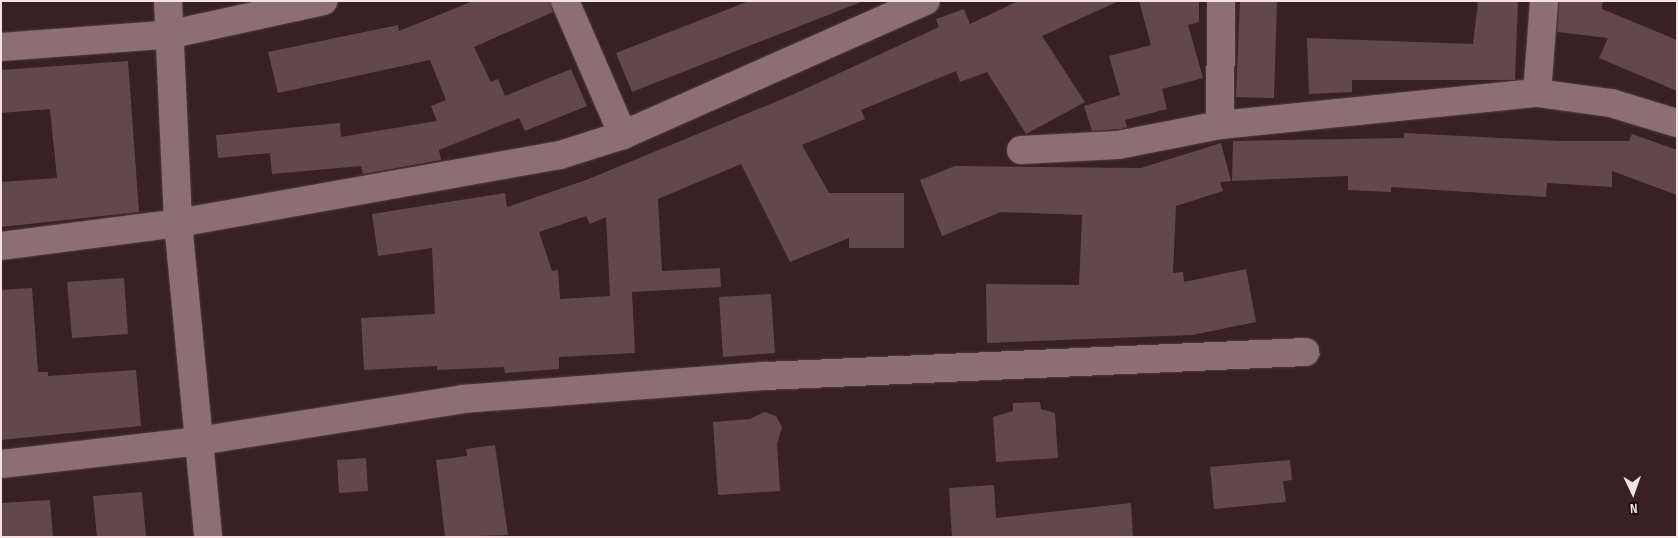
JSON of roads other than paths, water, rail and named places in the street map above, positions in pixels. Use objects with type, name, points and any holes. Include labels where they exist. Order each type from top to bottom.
[{"type":"street","points":[[168,1],[172,34],[178,223],[208,537]]},
{"type":"street","points":[[1,48],[172,34],[323,1]]},
{"type":"street","points":[[565,1],[623,135]]},
{"type":"street","points":[[1,246],[178,223],[560,155],[623,135],[926,1]]},
{"type":"street","points":[[1220,125],[1222,1]]},
{"type":"street","points":[[1537,92],[1544,1]]},
{"type":"street","points":[[1021,150],[1118,145],[1220,125],[1537,92],[1611,104],[1677,123]]},
{"type":"street","points":[[1,464],[199,441],[464,399],[765,376],[1304,352]]}]
